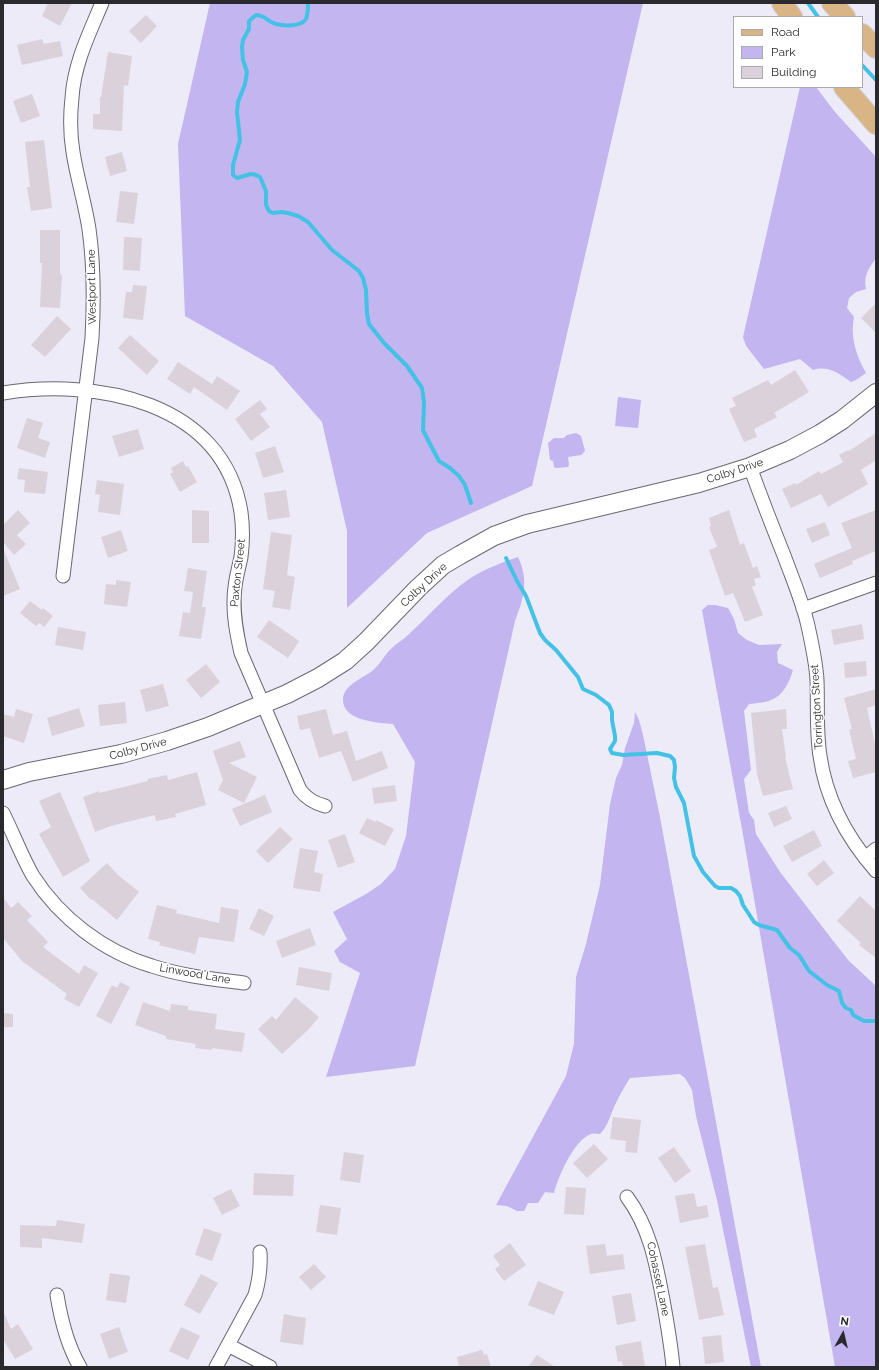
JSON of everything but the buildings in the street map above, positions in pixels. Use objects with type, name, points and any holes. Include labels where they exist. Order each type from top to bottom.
[{"type":"main road","points":[[782,3],[791,16]]},
{"type":"main road","points":[[832,3],[844,16]]},
{"type":"main road","points":[[863,35],[876,48]]},
{"type":"main road","points":[[845,88],[876,124]]},
{"type":"street","name":"Westport Lane","points":[[63,576],[92,338],[94,300],[92,261],[84,200],[73,152],[71,122],[72,97],[76,72],[83,48],[102,3]]},
{"type":"street","name":"Paxton Street","points":[[3,393],[67,389],[134,399],[151,404],[188,424],[204,438],[218,454],[238,498],[241,512],[243,536],[241,557],[235,587],[234,609],[236,631],[241,653],[300,790],[306,798],[315,803],[326,806]]},
{"type":"street","name":"Colby Drive","points":[[3,780],[29,772],[95,760],[167,742],[263,704],[302,686],[345,661],[443,565],[494,536],[527,524],[699,483],[750,467],[790,450],[820,434],[842,420],[876,393]]},
{"type":"street","name":"Torrington Street","points":[[750,467],[804,609],[816,662],[819,745],[823,770],[830,795],[840,818],[864,858],[876,871]]},
{"type":"street","points":[[804,609],[876,584]]},
{"type":"street","name":"Linwood Lane","points":[[3,813],[33,875],[45,892],[58,908],[77,926],[98,941],[121,954],[150,966],[206,978],[244,983]]},
{"type":"street","points":[[864,858],[876,849]]},
{"type":"street","name":"Cohasset Lane","points":[[627,1197],[640,1216],[650,1241],[659,1276],[671,1345],[673,1367]]},
{"type":"street","points":[[216,1367],[255,1295],[261,1268],[260,1252]]},
{"type":"street","points":[[57,1295],[66,1339],[80,1367]]},
{"type":"street","points":[[228,1345],[270,1367]]},
{"type":"green space","points":[[210,3],[643,3],[532,486],[427,533],[347,608],[347,531],[322,422],[273,366],[185,316],[178,144]]},
{"type":"green space","points":[[800,88],[817,88],[835,112],[876,157],[876,258],[866,276],[866,289],[856,292],[849,298],[847,308],[854,317],[853,339],[859,359],[866,373],[851,382],[828,369],[823,368],[813,370],[800,359],[764,369],[746,346],[743,337]]},
{"type":"green space","points":[[618,397],[641,400],[638,428],[615,426]]},
{"type":"green space","points":[[576,433],[581,436],[585,451],[581,455],[568,457],[568,467],[554,467],[553,461],[550,460],[548,443],[554,438],[564,438],[567,435]]},
{"type":"green space","points":[[518,557],[524,581],[523,597],[515,621],[415,1066],[326,1077],[360,973],[340,962],[334,951],[347,939],[333,912],[381,884],[395,869],[406,836],[415,762],[393,724],[371,722],[355,717],[345,707],[343,700],[344,695],[350,686],[375,669],[392,648],[406,637],[461,585],[481,572]]},
{"type":"green space","points":[[708,605],[728,608],[734,619],[738,633],[747,640],[759,645],[782,644],[777,652],[778,663],[793,670],[788,683],[782,692],[775,698],[766,702],[749,704],[744,711],[751,770],[744,779],[749,813],[754,820],[756,834],[780,872],[848,960],[876,986],[876,1367],[835,1367],[742,829],[702,610]]},
{"type":"green space","points":[[635,712],[643,735],[660,817],[761,1367],[751,1367],[717,1200],[696,1116],[692,1090],[685,1078],[680,1074],[630,1078],[619,1096],[603,1131],[600,1134],[592,1134],[585,1138],[573,1151],[563,1169],[554,1193],[545,1192],[538,1203],[528,1203],[524,1211],[517,1211],[507,1206],[496,1205],[566,1076],[574,1044],[576,977],[586,944],[600,885],[610,804],[616,778],[622,765],[625,748],[634,723]]},
{"type":"waterway","points":[[308,3],[308,13],[306,19],[304,22],[296,25],[279,25],[262,16],[256,15],[249,21],[249,29],[243,40],[242,47],[243,60],[247,72],[245,84],[238,102],[237,112],[240,140],[233,165],[233,175],[237,178],[251,174],[260,177],[266,191],[266,205],[269,211],[273,213],[288,213],[298,216],[308,222],[332,250],[359,271],[363,278],[366,290],[369,324],[384,343],[407,366],[422,388],[424,402],[423,430],[439,461],[459,476],[465,485],[471,503]]},
{"type":"waterway","points":[[808,3],[817,16]]},
{"type":"waterway","points":[[863,66],[876,80]]},
{"type":"waterway","points":[[506,558],[526,596],[540,633],[578,677],[583,689],[596,695],[609,705],[612,712],[615,736],[615,741],[610,749],[612,753],[623,755],[657,753],[670,756],[674,760],[674,778],[676,787],[684,803],[694,856],[703,872],[715,886],[719,888],[731,888],[736,891],[754,922],[777,930],[790,948],[799,955],[809,971],[827,985],[839,991],[842,1003],[846,1008],[851,1010],[853,1015],[864,1021],[876,1021]]}]
